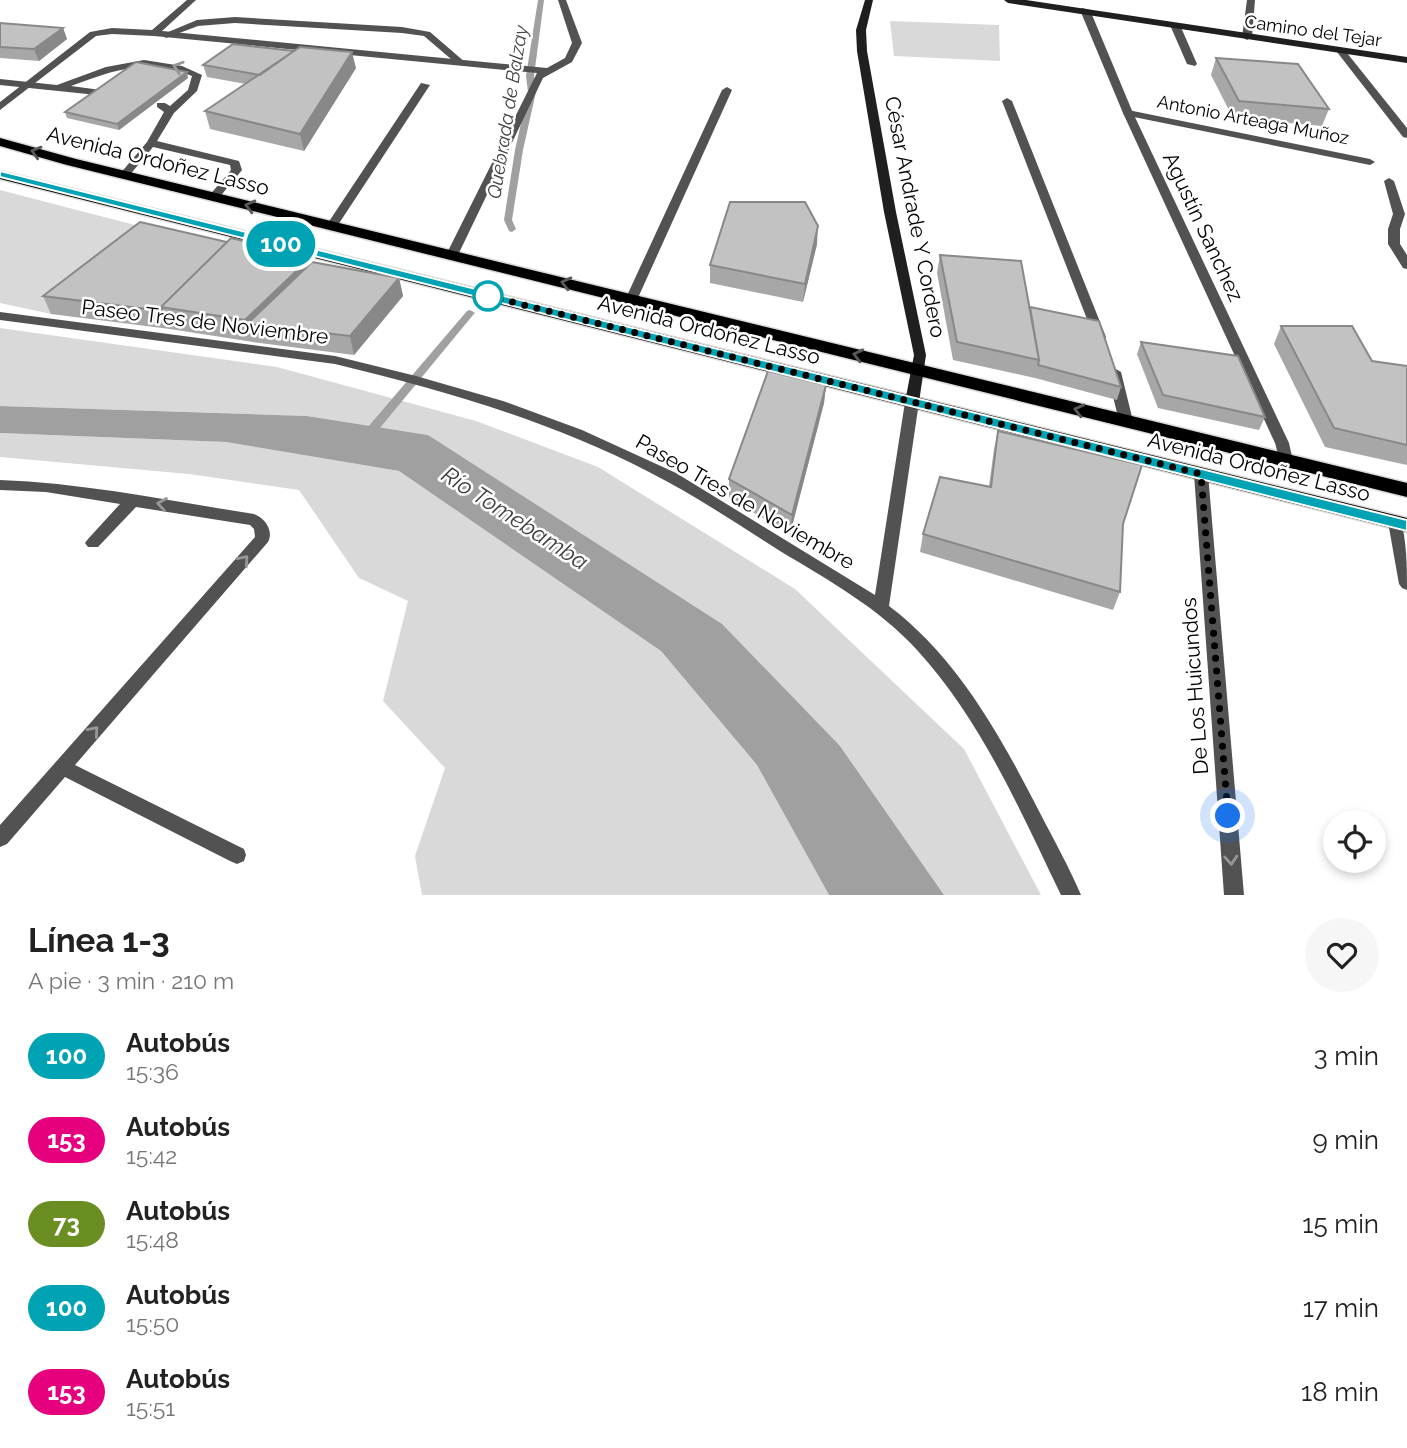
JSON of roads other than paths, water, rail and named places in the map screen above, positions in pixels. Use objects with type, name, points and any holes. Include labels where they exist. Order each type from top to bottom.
[{"type":"main road","name":"Avenida Ordoñez Lasso","points":[[0,142],[124,175],[1407,491]]},
{"type":"main road","name":"Avenida Ordoñez Lasso","points":[[0,174],[1401,524]]},
{"type":"street","points":[[154,33],[192,0]]},
{"type":"street","points":[[0,107],[93,34],[112,31],[541,72],[569,60],[577,43],[562,0]]},
{"type":"street","name":"César Andrade Y Cordero","points":[[869,0],[861,30],[862,51],[890,212],[916,334],[919,370],[881,608]]},
{"type":"street","name":"Camino del Tejar","points":[[1008,0],[1407,60]]},
{"type":"street","points":[[1247,37],[1251,0]]},
{"type":"street","name":"Agustín Sanchez","points":[[1085,10],[1129,113],[1283,443],[1286,461]]},
{"type":"street","points":[[166,35],[197,23],[235,20],[378,28],[427,34],[461,63]]},
{"type":"street","points":[[1175,25],[1192,64]]},
{"type":"street","points":[[1340,50],[1407,135]]},
{"type":"street","points":[[58,88],[136,63],[178,66],[197,75],[197,83],[189,95],[165,108],[151,143],[124,175]]},
{"type":"street","points":[[452,255],[541,72]]},
{"type":"street","points":[[0,82],[97,92]]},
{"type":"street","points":[[332,226],[425,85]]},
{"type":"street","points":[[631,300],[727,90]]},
{"type":"street","points":[[1007,101],[1117,380],[1126,421]]},
{"type":"street","name":"Antonio Arteaga Muñoz","points":[[1129,113],[1370,162]]},
{"type":"street","points":[[151,143],[235,163],[237,170],[234,176],[214,197]]},
{"type":"street","points":[[1389,181],[1399,214],[1394,229],[1395,244],[1407,265]]},
{"type":"street","name":"Paseo Tres de Noviembre","points":[[0,316],[335,360],[413,379],[530,416],[655,469],[881,608],[923,645],[956,685],[1010,774],[1071,895]]},
{"type":"street","name":"De Los Huicundos","points":[[1201,474],[1234,895]]},
{"type":"street","points":[[0,485],[46,487],[254,520],[262,528],[263,538],[0,838]]},
{"type":"street","points":[[93,542],[133,500]]},
{"type":"street","points":[[1401,524],[1407,584]]},
{"type":"street","points":[[62,767],[237,855]]},
{"type":"water","name":"Río Tomebamba","points":[[0,406],[307,416],[428,435],[722,624],[840,746],[944,895],[829,895],[757,765],[661,651],[399,471],[226,442],[0,433]]},
{"type":"waterway","name":"Quebrada de Balzay","points":[[512,229],[508,220],[532,92],[530,76],[541,0]]},
{"type":"waterway","name":"Quebrada de Balzay","points":[[366,437],[470,313]]}]
